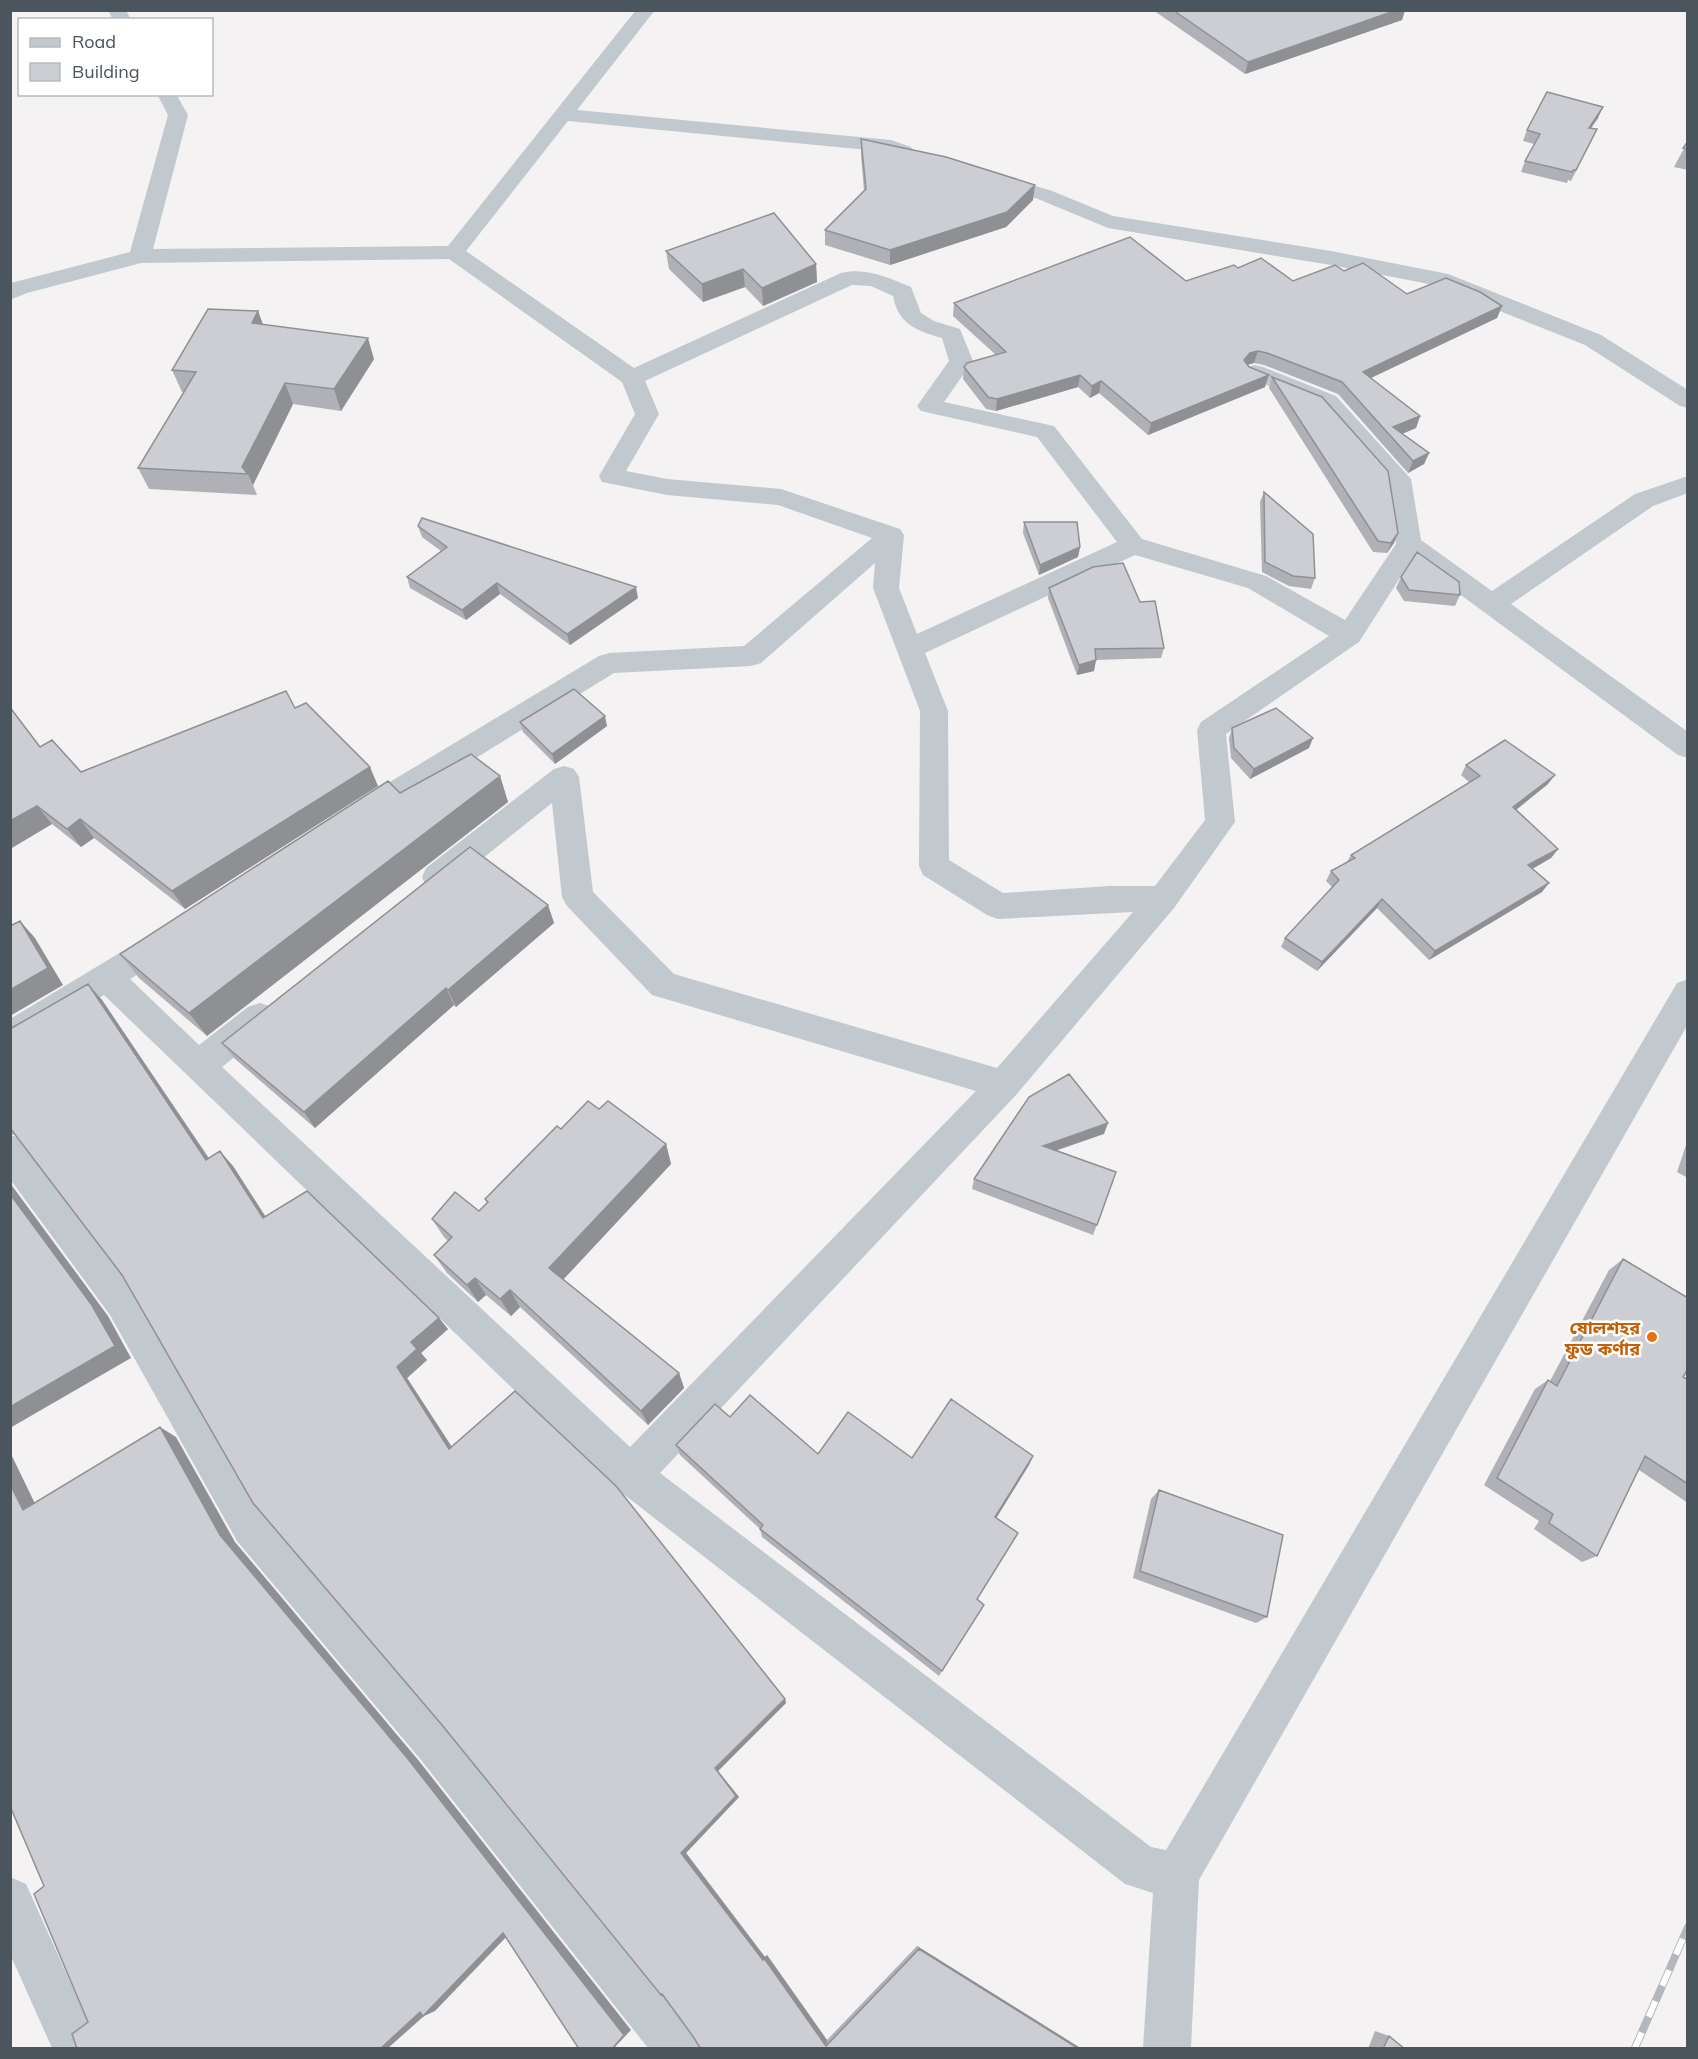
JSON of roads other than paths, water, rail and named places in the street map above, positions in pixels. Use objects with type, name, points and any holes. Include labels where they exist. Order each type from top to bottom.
[{"type":"street","points":[[454,252],[646,10]]},
{"type":"street","points":[[140,256],[178,115],[167,96]]},
{"type":"street","points":[[563,115],[891,146],[924,157]]},
{"type":"street","points":[[968,171],[1045,195],[1108,222],[1331,258],[1440,279],[1593,340],[1688,401]]},
{"type":"street","points":[[10,293],[19,288],[140,256],[454,252],[632,378],[647,414],[611,476],[667,487],[781,497],[891,535]]},
{"type":"street","points":[[632,378],[849,278],[875,280],[903,292],[905,309],[917,323],[952,334],[961,361],[929,406],[1045,431],[1134,545],[1257,582],[1349,635]]},
{"type":"street","points":[[631,1475],[1004,1085],[1163,899],[1220,822],[1211,730],[1349,635],[1409,544],[1398,479],[1328,401],[1255,372]]},
{"type":"street","points":[[1492,604],[1644,500],[1688,484]]},
{"type":"street","points":[[891,535],[886,588],[934,711],[934,866],[998,906],[1110,899],[1163,899]]},
{"type":"street","points":[[338,830],[609,663],[751,656],[891,535]]},
{"type":"street","points":[[1409,544],[1688,747]]},
{"type":"street","points":[[909,649],[1134,545]]},
{"type":"street","points":[[414,896],[564,777],[578,897],[663,985],[1004,1085]]},
{"type":"street","points":[[10,1036],[108,978],[188,926]]},
{"type":"street","points":[[108,978],[631,1475],[1141,1868],[1178,1875]]},
{"type":"street","points":[[1167,2049],[1178,1875],[1688,993]]},
{"type":"street","points":[[198,1066],[282,999]]},
{"type":"street","points":[[10,1150],[123,1302],[250,1527],[436,1744],[678,2049]]},
{"type":"street","points":[[10,1900],[76,2049]]},
{"type":"railway","points":[[1635,2048],[1688,1927]]},
{"type":"place","name":"ষোলশহর ফুড কর্ণার","points":[[1652,1337]]}]
